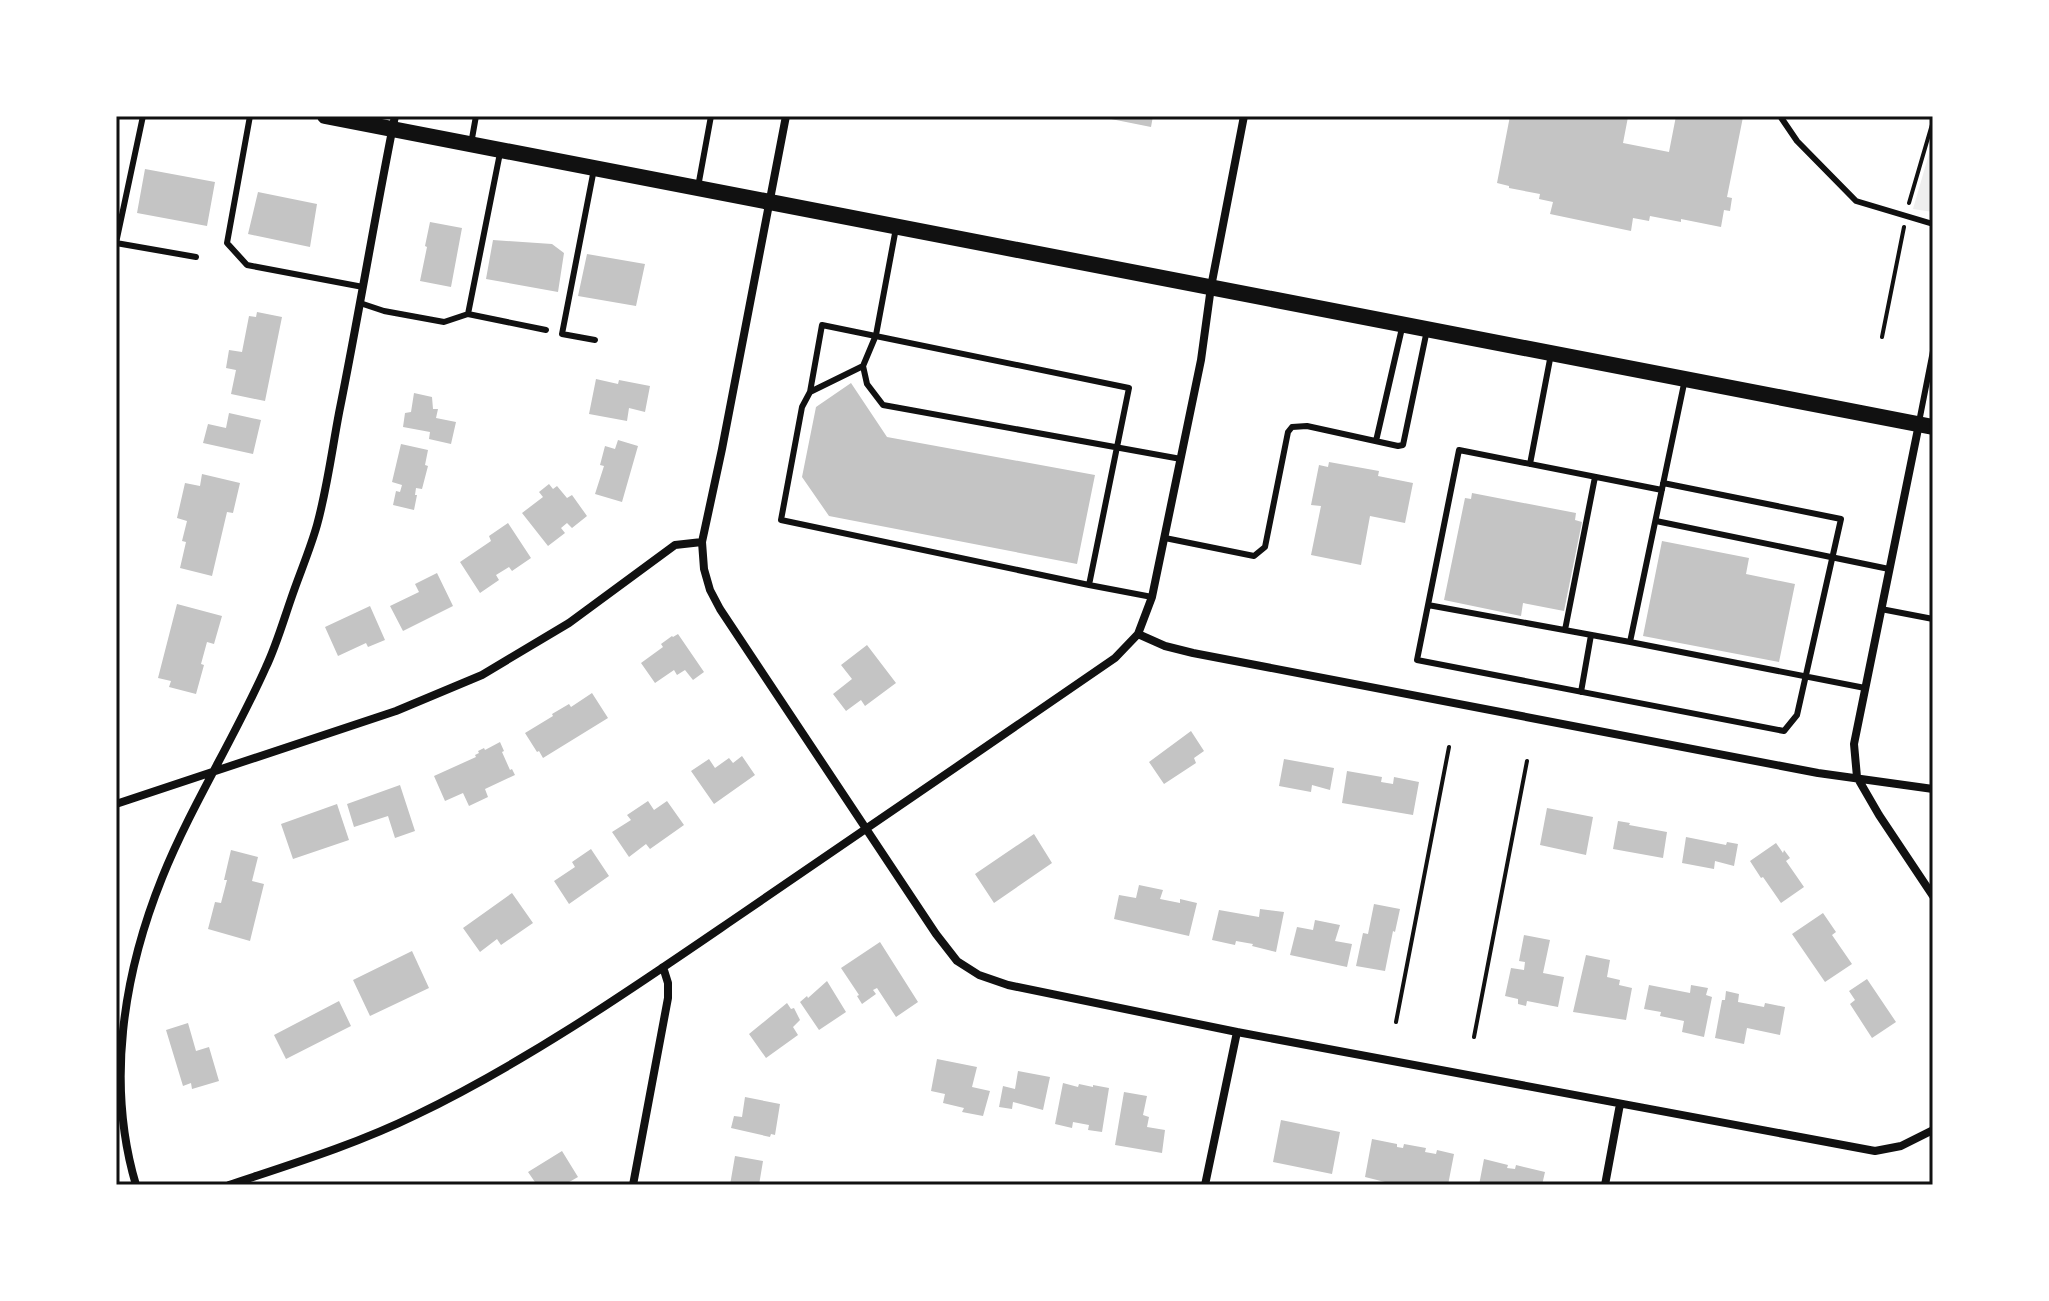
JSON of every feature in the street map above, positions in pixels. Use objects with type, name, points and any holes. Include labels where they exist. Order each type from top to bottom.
[{"type":"main road","points":[[325,116],[394,122],[501,150],[1926,425]]},
{"type":"street","points":[[786,116],[702,542],[704,569],[720,609],[957,961],[979,975],[1008,985],[1237,1032],[1875,1151],[1901,1146],[1933,1130]]},
{"type":"street","points":[[229,1185],[414,1117],[517,1060],[663,967],[1115,658],[1138,634],[1152,597],[1165,538],[1201,360],[1211,287],[1244,116]]},
{"type":"street","points":[[136,1185],[128,1156],[121,1090],[124,1020],[129,987],[145,922],[163,876],[268,664],[317,524],[394,122]]},
{"type":"street","points":[[1926,425],[1889,569],[1854,744],[1857,777],[1933,896]]},
{"type":"street","points":[[116,804],[396,711],[482,675],[569,623],[675,545],[702,542]]},
{"type":"street","points":[[1138,634],[1165,646],[1193,653],[1818,773],[1933,789]]},
{"type":"street","points":[[633,1185],[668,998],[663,967]]},
{"type":"street","points":[[1205,1185],[1237,1032]]},
{"type":"street","points":[[1605,1185],[1620,1104]]},
{"type":"lane","points":[[143,116],[116,243],[196,257]]},
{"type":"lane","points":[[250,116],[227,243],[247,265],[363,287]]},
{"type":"lane","points":[[471,144],[476,116]]},
{"type":"lane","points":[[698,187],[711,116]]},
{"type":"lane","points":[[1780,116],[1797,141],[1856,201],[1933,224]]},
{"type":"lane","points":[[468,314],[501,150]]},
{"type":"lane","points":[[594,167],[562,334],[595,340]]},
{"type":"lane","points":[[896,226],[876,335],[863,366],[867,384],[883,405],[1181,459]]},
{"type":"lane","points":[[360,303],[384,311],[444,322],[468,314],[546,330]]},
{"type":"lane","points":[[1376,441],[1403,324]]},
{"type":"lane","points":[[1089,585],[1129,388],[822,325],[810,392],[802,407],[781,520],[1089,585],[1152,597]]},
{"type":"lane","points":[[1165,538],[1254,556],[1265,547],[1288,432],[1292,427],[1307,426],[1403,445],[1428,329]]},
{"type":"lane","points":[[1926,425],[1933,351]]},
{"type":"lane","points":[[1530,464],[1551,352]]},
{"type":"lane","points":[[810,392],[863,366]]},
{"type":"lane","points":[[1630,642],[1685,379]]},
{"type":"lane","points":[[1459,450],[1530,464],[1841,519],[1797,715],[1784,731],[1417,660],[1459,450]]},
{"type":"lane","points":[[1565,630],[1595,477]]},
{"type":"lane","points":[[1656,521],[1889,569]]},
{"type":"lane","points":[[1428,605],[1865,688]]},
{"type":"lane","points":[[1881,609],[1933,619]]},
{"type":"lane","points":[[1581,692],[1591,635]]},
{"type":"path","points":[[1396,1022],[1449,747]]},
{"type":"path","points":[[1474,1037],[1527,761]]},
{"type":"shaded area","points":[[1933,140],[1933,212],[1913,209]]},
{"type":"building","points":[[1112,116],[1153,116],[1151,127],[1111,119]]},
{"type":"building","points":[[1510,116],[1628,117],[1623,143],[1669,152],[1676,116],[1743,117],[1727,197],[1732,198],[1730,211],[1724,210],[1721,227],[1650,216],[1649,221],[1633,218],[1631,231],[1550,214],[1553,202],[1539,199],[1540,194],[1497,183]]},
{"type":"building","points":[[145,169],[215,182],[207,226],[137,213]]},
{"type":"building","points":[[258,192],[317,204],[310,247],[248,234]]},
{"type":"building","points":[[430,222],[462,228],[451,287],[420,281]]},
{"type":"building","points":[[493,240],[552,244],[564,253],[558,292],[486,279]]},
{"type":"building","points":[[587,254],[645,264],[636,306],[578,296]]},
{"type":"building","points":[[257,312],[282,317],[265,401],[231,394],[236,370],[226,368],[229,350],[242,352],[249,316],[256,317]]},
{"type":"building","points":[[596,379],[650,386],[645,412],[629,408],[627,421],[589,414]]},
{"type":"building","points":[[851,383],[887,437],[1095,475],[1077,564],[829,516],[802,477],[816,407]]},
{"type":"building","points":[[414,393],[432,397],[433,409],[438,409],[436,418],[456,422],[451,444],[429,439],[430,432],[403,427],[405,413],[411,412]]},
{"type":"building","points":[[229,413],[261,420],[253,454],[203,443],[208,424],[226,428]]},
{"type":"building","points":[[618,440],[638,446],[622,502],[595,494],[604,466],[600,465],[605,446],[615,449]]},
{"type":"building","points":[[401,444],[428,450],[425,465],[428,466],[422,489],[416,488],[414,510],[393,505],[396,491],[400,492],[402,485],[392,482]]},
{"type":"building","points":[[1329,462],[1379,471],[1378,476],[1413,483],[1405,523],[1370,516],[1361,565],[1311,555],[1321,506],[1311,505],[1319,465],[1328,467]]},
{"type":"building","points":[[202,474],[240,483],[233,513],[227,512],[212,576],[180,568],[187,521],[177,518],[185,483],[200,486]]},
{"type":"building","points":[[549,484],[553,489],[557,486],[567,498],[572,495],[587,516],[572,528],[567,523],[561,528],[565,533],[548,546],[522,513],[543,497],[539,492]]},
{"type":"building","points":[[1472,493],[1576,513],[1575,520],[1582,522],[1564,611],[1523,603],[1521,616],[1444,600],[1465,498],[1471,499]]},
{"type":"building","points":[[508,523],[531,558],[512,571],[509,567],[496,575],[499,580],[480,593],[460,562],[491,541],[489,536]]},
{"type":"building","points":[[1662,541],[1749,558],[1746,574],[1795,584],[1779,662],[1643,636]]},
{"type":"building","points":[[437,573],[453,606],[403,631],[390,606],[419,592],[415,584]]},
{"type":"building","points":[[177,604],[222,616],[214,644],[207,642],[196,694],[169,687],[171,681],[158,678]]},
{"type":"building","points":[[370,606],[385,640],[368,647],[366,643],[338,656],[325,627]]},
{"type":"building","points":[[678,634],[704,672],[693,680],[685,670],[677,675],[674,670],[655,683],[641,663],[663,647],[661,644]]},
{"type":"building","points":[[867,645],[896,683],[865,706],[861,700],[846,711],[833,694],[852,679],[841,665]]},
{"type":"building","points":[[592,693],[608,718],[543,758],[525,733],[552,714],[569,704],[571,707]]},
{"type":"building","points":[[1191,731],[1204,751],[1194,758],[1196,763],[1164,784],[1149,762]]},
{"type":"building","points":[[500,742],[510,770],[515,775],[485,789],[488,797],[469,806],[463,793],[445,801],[434,776]]},
{"type":"building","points":[[742,756],[755,775],[714,804],[691,771],[709,759],[715,768],[729,758],[733,763]]},
{"type":"building","points":[[1284,759],[1334,768],[1330,790],[1312,785],[1311,792],[1279,786]]},
{"type":"building","points":[[1347,771],[1382,777],[1381,782],[1393,784],[1394,777],[1419,782],[1413,815],[1342,803]]},
{"type":"building","points":[[400,785],[415,831],[395,838],[388,816],[354,827],[347,804]]},
{"type":"building","points":[[648,801],[654,810],[667,801],[684,825],[650,849],[646,844],[629,857],[612,832],[631,820],[627,815]]},
{"type":"building","points":[[337,804],[349,840],[293,859],[281,824]]},
{"type":"building","points":[[1547,808],[1593,817],[1586,855],[1540,845]]},
{"type":"building","points":[[1618,821],[1667,832],[1663,858],[1613,849]]},
{"type":"building","points":[[1034,834],[1052,863],[994,903],[975,874]]},
{"type":"building","points":[[1686,837],[1726,845],[1727,842],[1738,844],[1734,866],[1715,861],[1714,869],[1682,863]]},
{"type":"building","points":[[1776,843],[1790,858],[1786,861],[1804,887],[1781,903],[1750,861]]},
{"type":"building","points":[[591,849],[609,876],[569,904],[554,881],[575,867],[572,862]]},
{"type":"building","points":[[231,850],[258,857],[252,881],[264,884],[250,941],[208,929],[215,902],[221,903]]},
{"type":"building","points":[[1139,885],[1163,890],[1160,899],[1197,903],[1189,936],[1114,919],[1119,895],[1136,898]]},
{"type":"building","points":[[512,893],[533,923],[501,945],[497,939],[480,952],[463,928]]},
{"type":"building","points":[[1374,904],[1400,909],[1385,971],[1356,966],[1363,933],[1368,934]]},
{"type":"building","points":[[1260,909],[1284,912],[1276,952],[1253,944],[1236,941],[1235,945],[1212,940],[1219,910],[1259,917]]},
{"type":"building","points":[[1823,913],[1836,932],[1832,935],[1852,964],[1825,982],[1792,934]]},
{"type":"building","points":[[1315,920],[1340,925],[1335,941],[1352,944],[1347,967],[1290,955],[1297,927],[1313,930]]},
{"type":"building","points":[[1524,935],[1550,940],[1543,973],[1564,977],[1558,1007],[1527,1001],[1526,1006],[1518,1004],[1518,999],[1505,996],[1511,968],[1524,970],[1525,962],[1519,961]]},
{"type":"building","points":[[880,942],[918,1002],[896,1017],[877,988],[873,990],[876,994],[862,1004],[841,968]]},
{"type":"building","points":[[412,951],[429,988],[370,1016],[353,980]]},
{"type":"building","points":[[1586,955],[1610,960],[1607,977],[1620,980],[1619,985],[1632,988],[1626,1020],[1573,1012]]},
{"type":"building","points":[[1867,979],[1896,1022],[1872,1038],[1850,1004],[1855,1000],[1849,991]]},
{"type":"building","points":[[827,981],[846,1012],[819,1030],[800,1002]]},
{"type":"building","points":[[1649,985],[1690,993],[1691,985],[1708,988],[1706,995],[1712,997],[1704,1037],[1682,1032],[1684,1021],[1644,1009]]},
{"type":"building","points":[[1726,991],[1739,994],[1738,1002],[1785,1007],[1780,1035],[1747,1028],[1744,1044],[1715,1038]]},
{"type":"building","points":[[339,1001],[351,1026],[286,1059],[274,1035]]},
{"type":"building","points":[[787,1003],[791,1009],[794,1008],[800,1020],[793,1027],[798,1035],[766,1058],[749,1034]]},
{"type":"building","points":[[188,1023],[196,1051],[209,1047],[219,1081],[192,1089],[191,1083],[183,1086],[166,1030]]},
{"type":"building","points":[[937,1059],[977,1067],[972,1087],[990,1091],[983,1116],[962,1112],[964,1108],[943,1103],[945,1094],[931,1091]]},
{"type":"building","points":[[1018,1071],[1050,1077],[1043,1110],[1013,1102],[1012,1109],[999,1107],[1003,1086],[1015,1089]]},
{"type":"building","points":[[1063,1083],[1109,1088],[1102,1132],[1088,1130],[1089,1125],[1073,1122],[1072,1128],[1055,1124]]},
{"type":"building","points":[[1124,1092],[1147,1096],[1143,1115],[1149,1117],[1147,1127],[1165,1130],[1162,1153],[1115,1145]]},
{"type":"building","points":[[745,1097],[780,1104],[775,1135],[771,1134],[770,1137],[731,1128],[734,1116],[742,1117]]},
{"type":"building","points":[[1281,1120],[1340,1132],[1332,1174],[1273,1162]]},
{"type":"building","points":[[1372,1139],[1397,1144],[1397,1147],[1403,1148],[1404,1144],[1426,1148],[1425,1152],[1436,1154],[1437,1150],[1454,1154],[1448,1185],[1397,1185],[1365,1177]]},
{"type":"building","points":[[562,1151],[578,1177],[564,1185],[537,1185],[528,1172]]},
{"type":"building","points":[[735,1156],[763,1161],[759,1185],[730,1185]]},
{"type":"building","points":[[1484,1159],[1508,1165],[1507,1168],[1515,1169],[1516,1165],[1545,1172],[1542,1185],[1479,1185]]}]
